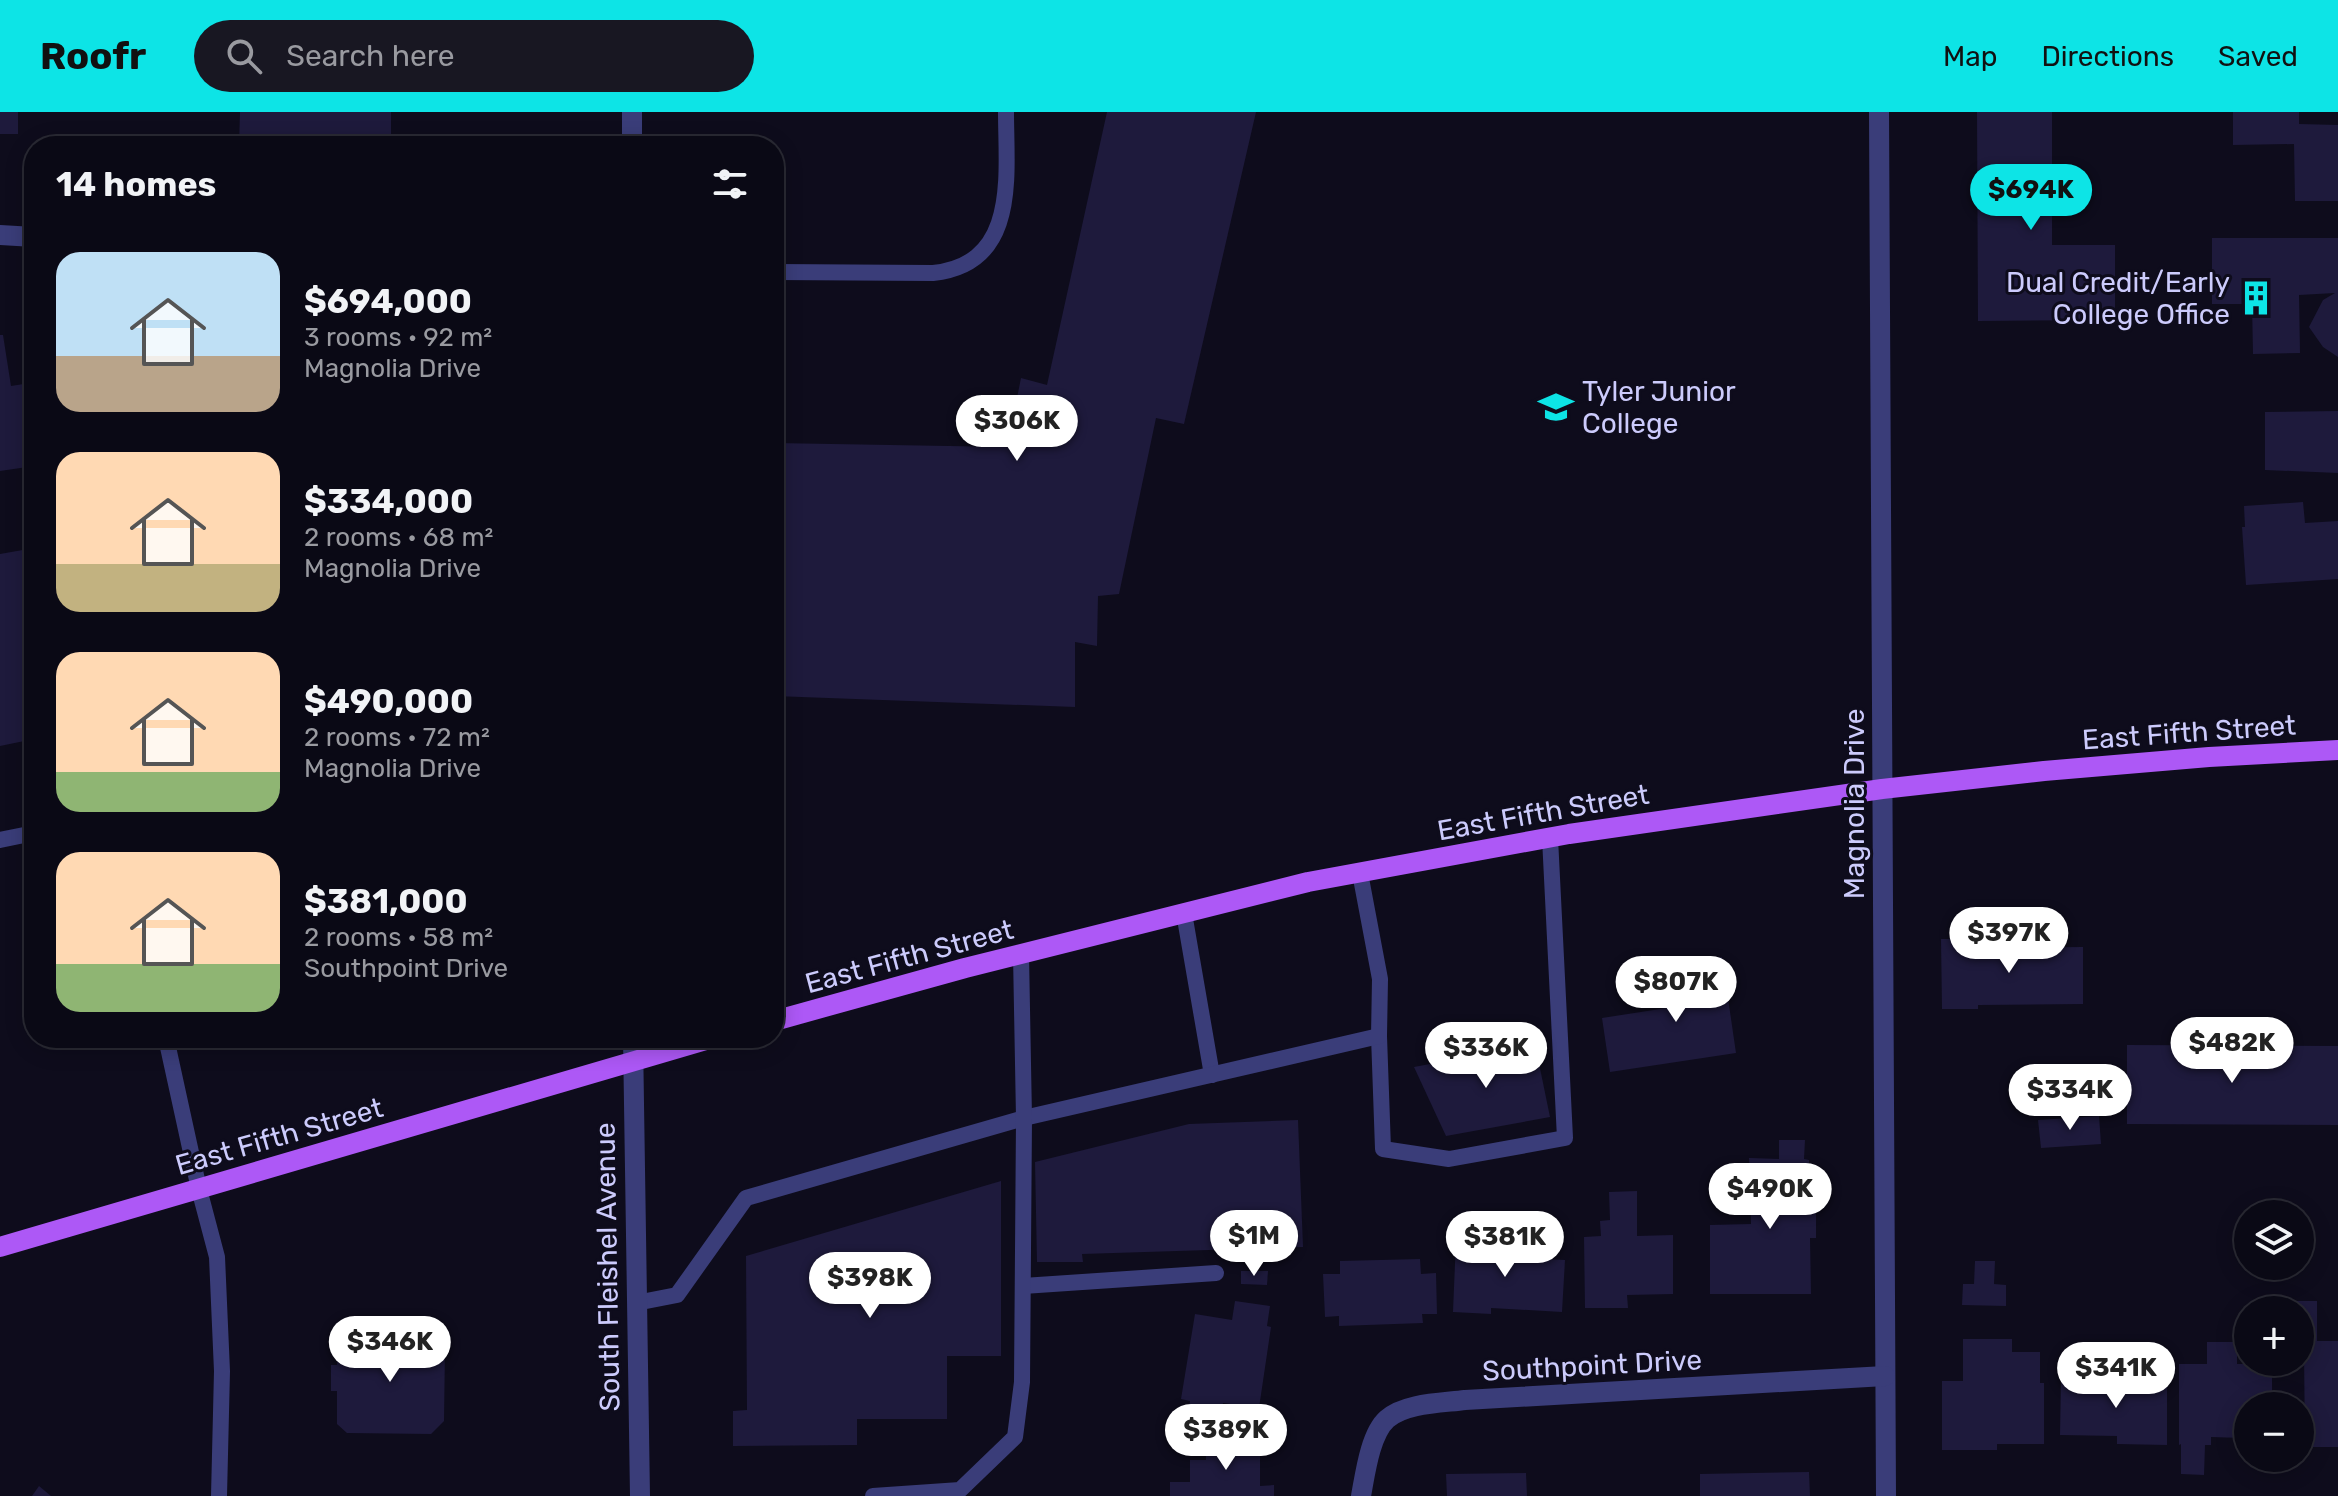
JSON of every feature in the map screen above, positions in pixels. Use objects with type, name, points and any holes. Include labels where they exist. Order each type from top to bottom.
[{"type":"main road","name":"East Fifth Street","points":[[784,1018],[1021,954],[1308,882],[1550,838],[1882,789],[2060,769],[2338,750]]},
{"type":"main road","name":"East Fifth Street","points":[[0,1247],[677,1048]]},
{"type":"main road","points":[[0,1235],[32,1238]]},
{"type":"street","points":[[632,112],[632,136]]},
{"type":"street","name":"Magnolia Drive","points":[[1879,112],[1886,1496]]},
{"type":"street","points":[[0,235],[24,236]]},
{"type":"street","name":"South Fleishel Avenue","points":[[633,1048],[640,1496]]},
{"type":"street","name":"Southpoint Drive","points":[[1361,1496],[1368,1453],[1386,1419],[1416,1405],[1885,1376]]},
{"type":"lane","points":[[784,272],[933,273],[951,271],[972,261],[1000,227],[1006,182],[1006,112]]},
{"type":"lane","points":[[0,840],[24,835]]},
{"type":"lane","points":[[1360,873],[1380,979],[1383,1149],[1449,1159],[1565,1138],[1550,838]]},
{"type":"lane","points":[[1184,913],[1212,1075]]},
{"type":"lane","points":[[873,1496],[960,1490],[1015,1437],[1022,1382],[1024,1118],[1021,954]]},
{"type":"lane","points":[[636,1303],[677,1295],[746,1198],[1024,1118],[1379,1036]]},
{"type":"lane","points":[[168,1048],[217,1257],[222,1371],[219,1496]]},
{"type":"lane","points":[[1023,1286],[1216,1273]]},
{"type":"building","points":[[0,112],[18,112],[18,134],[0,134]]},
{"type":"building","points":[[240,112],[391,112],[391,136],[239,136]]},
{"type":"building","points":[[1107,112],[1256,112],[1184,424],[1156,418],[1119,594],[1098,596],[1097,646],[1075,642],[1075,707],[784,696],[784,443],[1007,447],[1021,378],[1047,385]]},
{"type":"building","points":[[1977,112],[2052,112],[2052,245],[2115,245],[2115,320],[1978,321]]},
{"type":"building","points":[[2233,112],[2299,112],[2299,124],[2338,125],[2338,201],[2295,201],[2294,144],[2233,145]]},
{"type":"building","name":"Dual Credit/Early College Office","points":[[2212,238],[2338,238],[2338,357],[2323,347],[2309,327],[2323,300],[2335,293],[2299,295],[2300,353],[2253,354],[2252,304],[2212,304]]},
{"type":"building","points":[[0,335],[3,335],[11,386],[24,384],[24,467],[0,471]]},
{"type":"building","points":[[2338,411],[2338,473],[2265,470],[2265,412]]},
{"type":"building","points":[[2303,502],[2305,523],[2338,521],[2338,579],[2246,585],[2242,527],[2245,527],[2244,506]]},
{"type":"building","points":[[24,550],[24,741],[0,746],[0,554]]},
{"type":"building","points":[[1941,939],[1975,939],[1975,948],[2083,947],[2083,1004],[1978,1005],[1978,1009],[1942,1009]]},
{"type":"building","points":[[1722,957],[1736,1053],[1610,1072],[1602,1018],[1686,1005],[1680,963]]},
{"type":"building","points":[[1535,1044],[1550,1117],[1446,1136],[1414,1067]]},
{"type":"building","points":[[2127,1045],[2338,1046],[2338,1125],[2127,1124]]},
{"type":"building","points":[[2099,1116],[2101,1144],[2041,1148],[2038,1120]]},
{"type":"building","points":[[1298,1120],[1303,1247],[1082,1254],[1083,1262],[1037,1262],[1035,1162],[1189,1124]]},
{"type":"building","points":[[1779,1140],[1805,1140],[1804,1159],[1809,1160],[1809,1180],[1816,1179],[1816,1238],[1810,1238],[1811,1294],[1710,1294],[1710,1225],[1751,1224],[1749,1158],[1779,1159]]},
{"type":"building","points":[[1001,1181],[1001,1356],[947,1356],[947,1419],[857,1419],[857,1445],[733,1446],[733,1411],[747,1410],[746,1256]]},
{"type":"building","points":[[1637,1191],[1637,1236],[1673,1235],[1673,1294],[1627,1295],[1628,1308],[1585,1308],[1584,1237],[1601,1236],[1600,1221],[1610,1220],[1609,1192]]},
{"type":"building","points":[[1456,1239],[1491,1241],[1491,1248],[1543,1251],[1543,1259],[1565,1260],[1562,1312],[1491,1308],[1491,1314],[1453,1312]]},
{"type":"building","points":[[1420,1259],[1421,1274],[1436,1273],[1437,1314],[1422,1314],[1423,1323],[1339,1326],[1339,1316],[1325,1317],[1323,1274],[1340,1274],[1340,1261]]},
{"type":"building","points":[[1975,1261],[1995,1261],[1994,1284],[2006,1285],[2006,1306],[1962,1305],[1963,1284],[1974,1284]]},
{"type":"building","points":[[1241,1271],[1268,1271],[1267,1285],[1241,1284]]},
{"type":"building","points":[[1235,1301],[1270,1306],[1267,1326],[1271,1327],[1259,1408],[1223,1403],[1221,1421],[1188,1415],[1190,1401],[1181,1399],[1195,1314],[1232,1320]]},
{"type":"building","points":[[2314,1301],[2317,1301],[2317,1341],[2338,1341],[2338,1447],[2314,1447],[2314,1392],[2304,1392],[2304,1376],[2314,1376]]},
{"type":"building","points":[[350,1334],[433,1334],[445,1349],[444,1421],[431,1434],[347,1433],[337,1424],[337,1391],[331,1391],[331,1365],[337,1365],[338,1348]]},
{"type":"building","points":[[1963,1339],[2012,1339],[2012,1352],[2040,1352],[2040,1383],[2044,1383],[2044,1444],[1997,1444],[1997,1450],[1942,1450],[1942,1381],[1963,1381]]},
{"type":"building","points":[[2207,1342],[2234,1342],[2234,1376],[2272,1376],[2272,1392],[2234,1392],[2234,1438],[2211,1437],[2211,1445],[2205,1445],[2204,1475],[2181,1474],[2179,1364],[2207,1364]]},
{"type":"building","points":[[2061,1379],[2167,1380],[2167,1445],[2117,1444],[2117,1436],[2060,1435]]},
{"type":"building","points":[[1206,1440],[1260,1440],[1260,1486],[1274,1485],[1274,1496],[1170,1496],[1170,1482],[1190,1482],[1190,1460],[1206,1460]]},
{"type":"building","points":[[1809,1472],[1810,1496],[1700,1496],[1700,1474]]},
{"type":"building","points":[[1526,1473],[1527,1496],[1447,1496],[1446,1474]]},
{"type":"building","points":[[39,1486],[51,1496],[32,1496]]},
{"type":"place","name":"Dual Credit/Early College Office","points":[[2256,298]]},
{"type":"place","name":"Tyler Junior College","points":[[1556,407]]}]
